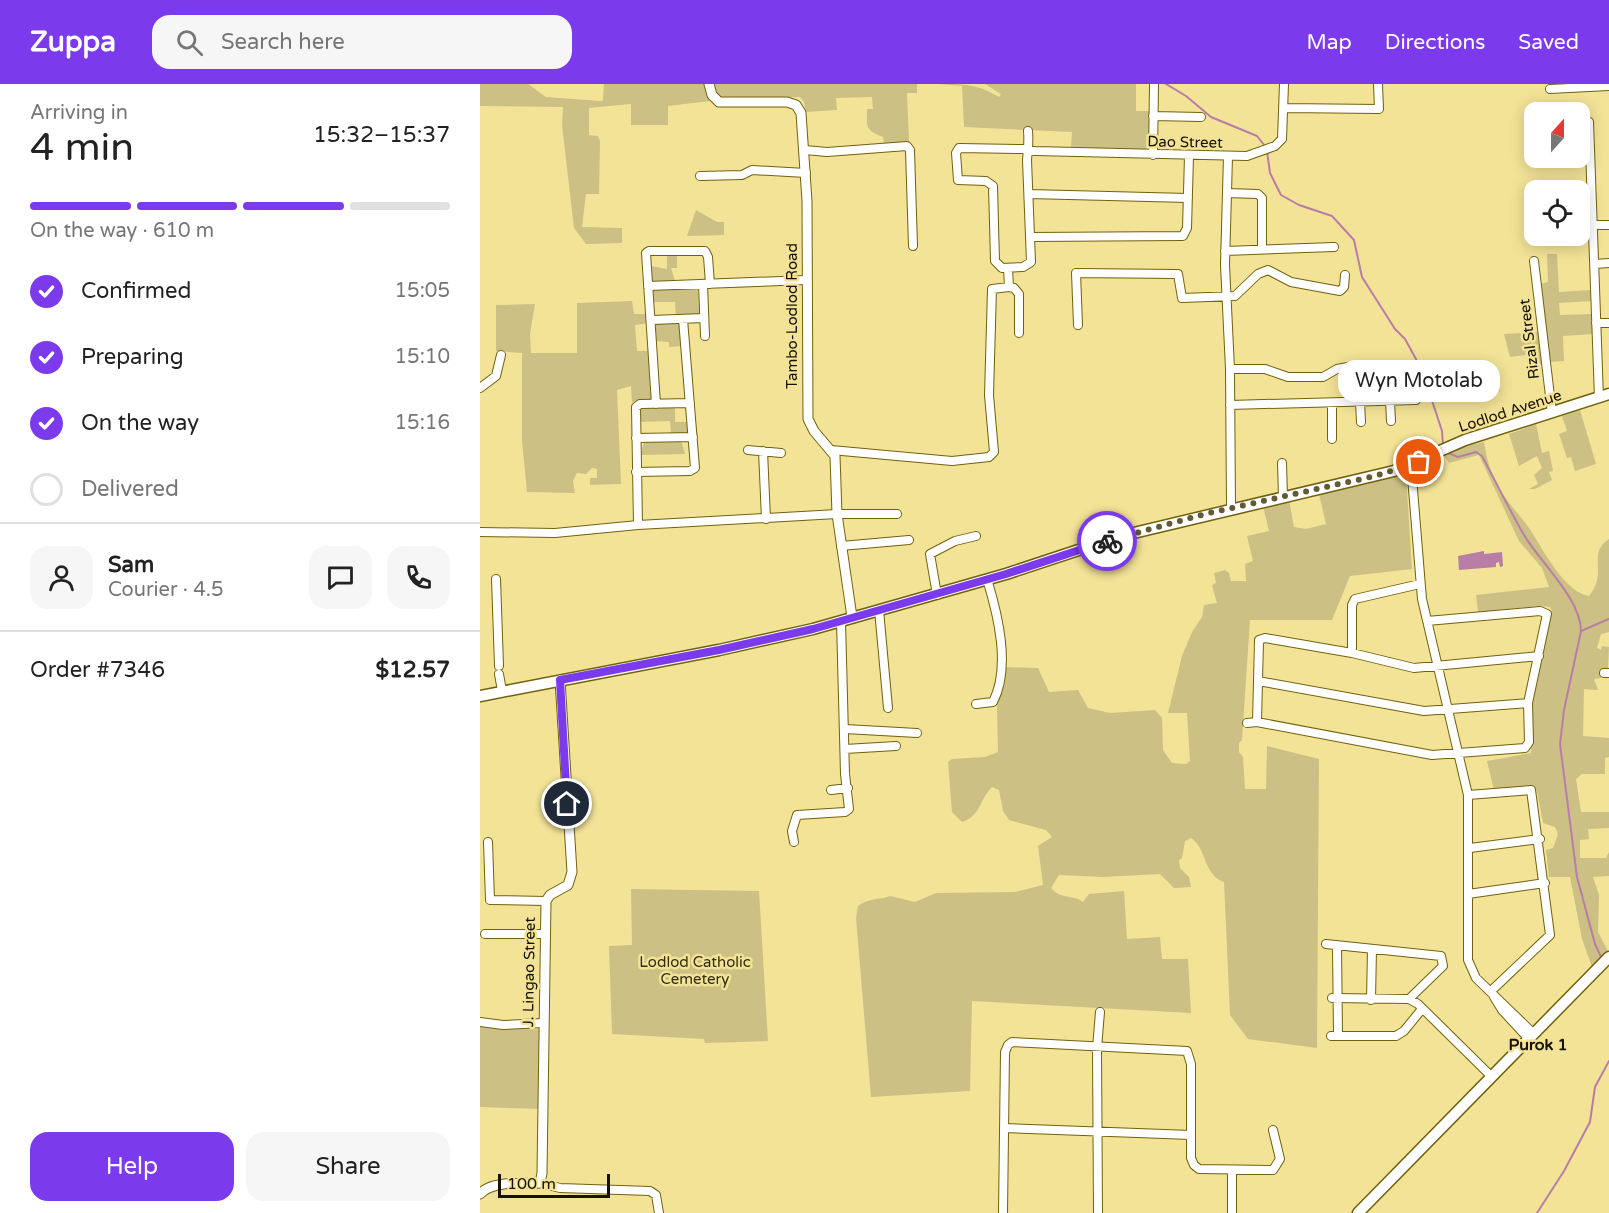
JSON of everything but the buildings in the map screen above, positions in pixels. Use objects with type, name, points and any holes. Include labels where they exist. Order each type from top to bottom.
[{"type":"main road","name":"Lodlod Avenue","points":[[480,696],[728,648],[840,621],[987,579],[1121,536],[1231,508],[1375,476],[1411,465],[1452,446],[1604,396]]},
{"type":"main road","points":[[1358,1213],[1609,957]]},
{"type":"street","name":"Tambo-Lodlod Road","points":[[709,84],[716,102],[785,102],[796,105],[801,113],[806,173],[808,419],[813,430],[835,456],[837,514],[852,617]]},
{"type":"street","name":"Dao Street","points":[[1008,268],[999,267],[995,261],[992,184],[986,181],[958,180],[956,153],[961,147],[1189,156],[1252,155],[1275,146],[1283,137],[1284,84]]},
{"type":"street","points":[[1284,108],[1379,109],[1377,84]]},
{"type":"street","points":[[1153,155],[1154,85]]},
{"type":"street","points":[[1550,89],[1609,86]]},
{"type":"street","points":[[1153,116],[1201,117]]},
{"type":"street","points":[[1009,287],[1008,268],[1030,264],[1028,131]]},
{"type":"street","points":[[805,150],[827,152],[907,146],[913,246]]},
{"type":"street","points":[[1030,237],[1181,236],[1187,230],[1189,156]]},
{"type":"street","points":[[1228,156],[1225,251],[1230,369],[1231,508]]},
{"type":"street","points":[[1590,163],[1596,323],[1604,396]]},
{"type":"street","points":[[700,176],[742,175],[750,170],[806,173]]},
{"type":"street","points":[[1227,193],[1258,194],[1262,198],[1262,249]]},
{"type":"street","points":[[1029,194],[1188,198]]},
{"type":"street","points":[[1593,225],[1609,225]]},
{"type":"street","points":[[1225,251],[1334,247]]},
{"type":"street","points":[[656,404],[652,320],[645,255],[649,251],[705,251],[708,256],[705,336]]},
{"type":"street","name":"Rizal Street","points":[[1534,261],[1552,413]]},
{"type":"street","points":[[1594,264],[1609,263]]},
{"type":"street","points":[[1078,325],[1076,273],[1178,274],[1182,298],[1227,297],[1239,294],[1258,274],[1265,270],[1274,272],[1291,282],[1336,291],[1343,289],[1345,274]]},
{"type":"street","points":[[648,286],[807,280]]},
{"type":"street","points":[[831,450],[952,461],[989,457],[994,452],[989,388],[992,289],[1009,287],[1014,288],[1019,294],[1019,333]]},
{"type":"street","points":[[652,320],[704,318]]},
{"type":"street","points":[[636,472],[694,470],[683,319]]},
{"type":"street","points":[[1596,323],[1609,323]]},
{"type":"street","points":[[480,388],[496,376],[501,355]]},
{"type":"street","points":[[1230,369],[1261,368],[1288,377],[1323,377],[1330,376],[1337,369],[1353,366]]},
{"type":"street","points":[[1230,405],[1416,400]]},
{"type":"street","points":[[1390,401],[1391,421]]},
{"type":"street","points":[[1332,402],[1332,439]]},
{"type":"street","points":[[1360,402],[1361,422]]},
{"type":"street","points":[[638,525],[637,406],[690,403]]},
{"type":"street","points":[[636,438],[693,437]]},
{"type":"street","points":[[748,450],[781,453]]},
{"type":"street","points":[[763,452],[766,519]]},
{"type":"street","points":[[1282,463],[1283,497]]},
{"type":"street","points":[[1411,465],[1420,584],[1468,795],[1470,848],[1468,960],[1476,978],[1491,991],[1502,1010],[1531,1036]]},
{"type":"street","points":[[480,532],[555,533],[638,525],[837,514],[897,514]]},
{"type":"street","points":[[937,594],[930,554],[955,541],[976,536]]},
{"type":"street","points":[[841,546],[909,540]]},
{"type":"street","points":[[496,579],[499,670],[502,691]]},
{"type":"street","points":[[976,704],[993,702],[999,685],[1000,623],[987,579]]},
{"type":"street","points":[[1352,653],[1352,602],[1377,592],[1420,584]]},
{"type":"street","points":[[879,610],[888,708]]},
{"type":"street","points":[[1247,723],[1257,722],[1406,752],[1432,755],[1526,748],[1529,742],[1528,703],[1547,616],[1543,612],[1427,621]]},
{"type":"street","points":[[794,842],[792,831],[797,815],[846,812],[850,807],[845,749],[840,621]]},
{"type":"street","points":[[1257,722],[1259,640],[1265,638],[1352,653],[1414,668],[1539,656]]},
{"type":"street","name":"J. Lingao Street","points":[[540,1183],[546,901],[550,895],[568,885],[572,872],[560,680]]},
{"type":"street","points":[[1258,681],[1424,711],[1528,703]]},
{"type":"street","points":[[844,729],[917,733]]},
{"type":"street","points":[[845,749],[896,746]]},
{"type":"street","points":[[831,790],[848,788]]},
{"type":"street","points":[[1468,795],[1531,790],[1545,884],[1550,935],[1491,991]]},
{"type":"street","points":[[1470,848],[1539,839]]},
{"type":"street","points":[[488,842],[490,900],[546,901]]},
{"type":"street","points":[[1468,894],[1545,884]]},
{"type":"street","points":[[485,934],[544,934]]},
{"type":"street","points":[[1326,944],[1443,958],[1443,966],[1409,999]]},
{"type":"street","points":[[1337,945],[1334,1036],[1396,1036],[1404,1031],[1422,1009]]},
{"type":"street","points":[[1371,1000],[1372,948]]},
{"type":"street","points":[[1334,998],[1409,999],[1492,1077]]},
{"type":"street","points":[[1098,1213],[1097,1048],[1100,1012]]},
{"type":"street","points":[[480,1022],[503,1025],[543,1023]]},
{"type":"street","points":[[1003,1213],[1005,1052],[1008,1045],[1019,1041],[1097,1048],[1187,1051],[1191,1059],[1191,1158],[1196,1167],[1203,1170],[1269,1171],[1275,1168],[1279,1162],[1280,1149],[1273,1130]]},
{"type":"street","points":[[1005,1128],[1191,1135]]},
{"type":"street","points":[[1232,1171],[1232,1213]]},
{"type":"street","points":[[481,1193],[504,1184],[540,1183],[560,1188],[650,1191],[656,1195],[659,1213]]},
{"type":"green space","points":[[480,84],[528,84],[546,97],[601,101],[604,84],[705,84],[710,101],[668,106],[668,125],[631,125],[631,104],[589,108],[589,135],[598,136],[600,141],[599,194],[586,194],[582,227],[622,228],[622,243],[586,244],[574,228],[562,125],[563,107],[480,106]]},
{"type":"green space","points":[[714,84],[917,84],[917,93],[907,93],[909,142],[884,143],[883,137],[872,132],[867,123],[867,109],[873,109],[872,97],[836,98],[837,110],[806,112],[804,102],[800,97],[722,98],[717,96]]},
{"type":"green space","points":[[939,84],[956,84],[984,89],[999,97],[1001,94],[985,84],[1136,84],[1136,111],[1150,111],[1149,147],[1141,151],[1071,148],[1072,132],[964,127],[962,86]]},
{"type":"green space","points":[[696,210],[717,222],[724,222],[724,235],[687,236]]},
{"type":"green space","points":[[649,254],[651,266],[667,269],[667,254],[677,254],[677,268],[671,268],[675,281],[651,282]]},
{"type":"green space","points":[[1547,254],[1557,254],[1559,292],[1591,290],[1592,301],[1559,303],[1560,315],[1592,314],[1593,334],[1563,336],[1564,361],[1549,362],[1540,284],[1548,282]]},
{"type":"green space","points":[[698,287],[699,315],[676,317],[675,302],[653,302],[653,289]]},
{"type":"green space","points":[[632,301],[634,314],[648,314],[649,323],[635,325],[637,351],[650,351],[654,399],[632,402],[631,386],[617,390],[621,484],[590,485],[590,478],[597,478],[597,469],[592,468],[586,474],[577,473],[573,481],[575,493],[527,492],[522,441],[522,353],[496,351],[496,305],[535,304],[530,334],[531,353],[577,353],[577,303]]},
{"type":"green space","points":[[681,322],[682,346],[669,347],[669,342],[656,341],[655,323]]},
{"type":"green space","points":[[1539,332],[1543,365],[1537,363],[1534,354],[1510,357],[1504,334]]},
{"type":"green space","points":[[1491,363],[1500,391],[1462,402],[1452,374]]},
{"type":"green space","points":[[675,406],[675,422],[689,422],[688,435],[671,434],[670,421],[638,422],[640,408]]},
{"type":"green space","points":[[1580,410],[1596,464],[1575,471],[1571,457],[1567,458],[1559,434],[1567,431],[1562,416]]},
{"type":"green space","points":[[1536,424],[1542,453],[1549,451],[1553,471],[1549,472],[1552,480],[1535,489],[1529,489],[1538,484],[1534,475],[1542,468],[1537,456],[1519,466],[1509,434]]},
{"type":"green space","points":[[644,441],[681,441],[685,454],[641,455]]},
{"type":"green space","points":[[1484,442],[1491,470],[1500,490],[1529,528],[1557,572],[1581,593],[1589,596],[1595,587],[1599,551],[1609,539],[1609,632],[1601,634],[1597,648],[1601,650],[1602,646],[1609,647],[1608,669],[1601,678],[1594,679],[1598,690],[1584,689],[1583,736],[1609,738],[1609,757],[1605,758],[1605,774],[1582,774],[1576,779],[1581,812],[1609,812],[1609,828],[1588,829],[1589,839],[1580,840],[1580,858],[1606,858],[1609,852],[1609,876],[1593,877],[1599,895],[1598,932],[1608,951],[1592,967],[1582,939],[1570,877],[1549,877],[1546,850],[1553,848],[1558,834],[1555,827],[1543,823],[1537,791],[1529,786],[1494,790],[1487,761],[1531,753],[1532,721],[1529,713],[1552,611],[1550,607],[1540,606],[1478,612],[1476,595],[1549,587],[1542,568],[1519,541],[1479,455],[1449,463],[1444,456],[1462,447]]},
{"type":"green space","points":[[1406,474],[1412,569],[1350,576],[1332,620],[1250,620],[1242,740],[1239,743],[1239,752],[1243,757],[1245,789],[1266,789],[1267,746],[1319,759],[1317,1048],[1248,1039],[1230,1015],[1224,882],[1212,874],[1200,848],[1191,838],[1185,841],[1182,858],[1179,860],[1180,868],[1189,877],[1191,887],[1174,888],[1160,874],[1103,877],[1059,875],[1051,888],[1063,896],[1083,902],[1089,894],[1124,891],[1127,939],[1160,937],[1162,959],[1188,959],[1191,1013],[972,1001],[970,1091],[871,1097],[856,918],[858,906],[890,896],[915,902],[936,893],[1015,892],[1043,885],[1038,846],[1052,837],[1046,830],[1009,820],[1003,811],[999,790],[992,787],[973,816],[962,822],[952,812],[948,762],[952,759],[985,757],[998,752],[997,706],[1003,667],[1038,668],[1049,692],[1078,690],[1088,708],[1110,713],[1155,710],[1162,718],[1163,750],[1172,763],[1186,764],[1190,761],[1187,713],[1168,713],[1182,656],[1192,632],[1202,617],[1204,605],[1217,603],[1212,585],[1216,583],[1214,573],[1225,570],[1229,573],[1231,581],[1246,581],[1245,564],[1253,561],[1247,536],[1269,531],[1263,506],[1289,500],[1294,527],[1306,529],[1326,524],[1319,494]]},
{"type":"green space","name":"Lodlod Catholic Cemetery","points":[[631,889],[759,891],[768,1041],[705,1043],[704,1039],[612,1034],[609,946],[632,945]]},
{"type":"green space","points":[[480,1024],[543,1030],[541,1109],[480,1107]]},
{"type":"shaded area","points":[[1484,551],[1484,554],[1502,552],[1503,566],[1500,567],[1499,562],[1496,563],[1496,567],[1459,570],[1458,556]]},
{"type":"waterway","points":[[1166,84],[1186,96],[1211,117],[1257,136],[1265,146]]},
{"type":"waterway","points":[[1267,151],[1270,173],[1281,195],[1299,205],[1332,216],[1354,240],[1362,277],[1395,329],[1405,339],[1422,370],[1442,431],[1443,445]]},
{"type":"waterway","points":[[1448,453],[1458,457],[1476,452],[1482,456],[1524,535],[1567,594],[1579,619],[1581,631],[1564,710],[1560,744],[1577,877],[1595,944],[1602,959]]},
{"type":"waterway","points":[[1581,631],[1609,619]]},
{"type":"waterway","points":[[1537,1213],[1564,1171],[1590,1122],[1595,1087],[1609,1061]]},
{"type":"way so far","points":[[1107,541],[1205,514],[1375,476],[1419,462]]},
{"type":"place","name":"Wyn Motolab","points":[[1419,462]]},
{"type":"district","name":"Purok 1","points":[[1538,1045]]},
{"type":"route","points":[[567,804],[559,696],[560,680],[719,650],[813,629],[966,586],[1063,553],[1107,541]]}]
